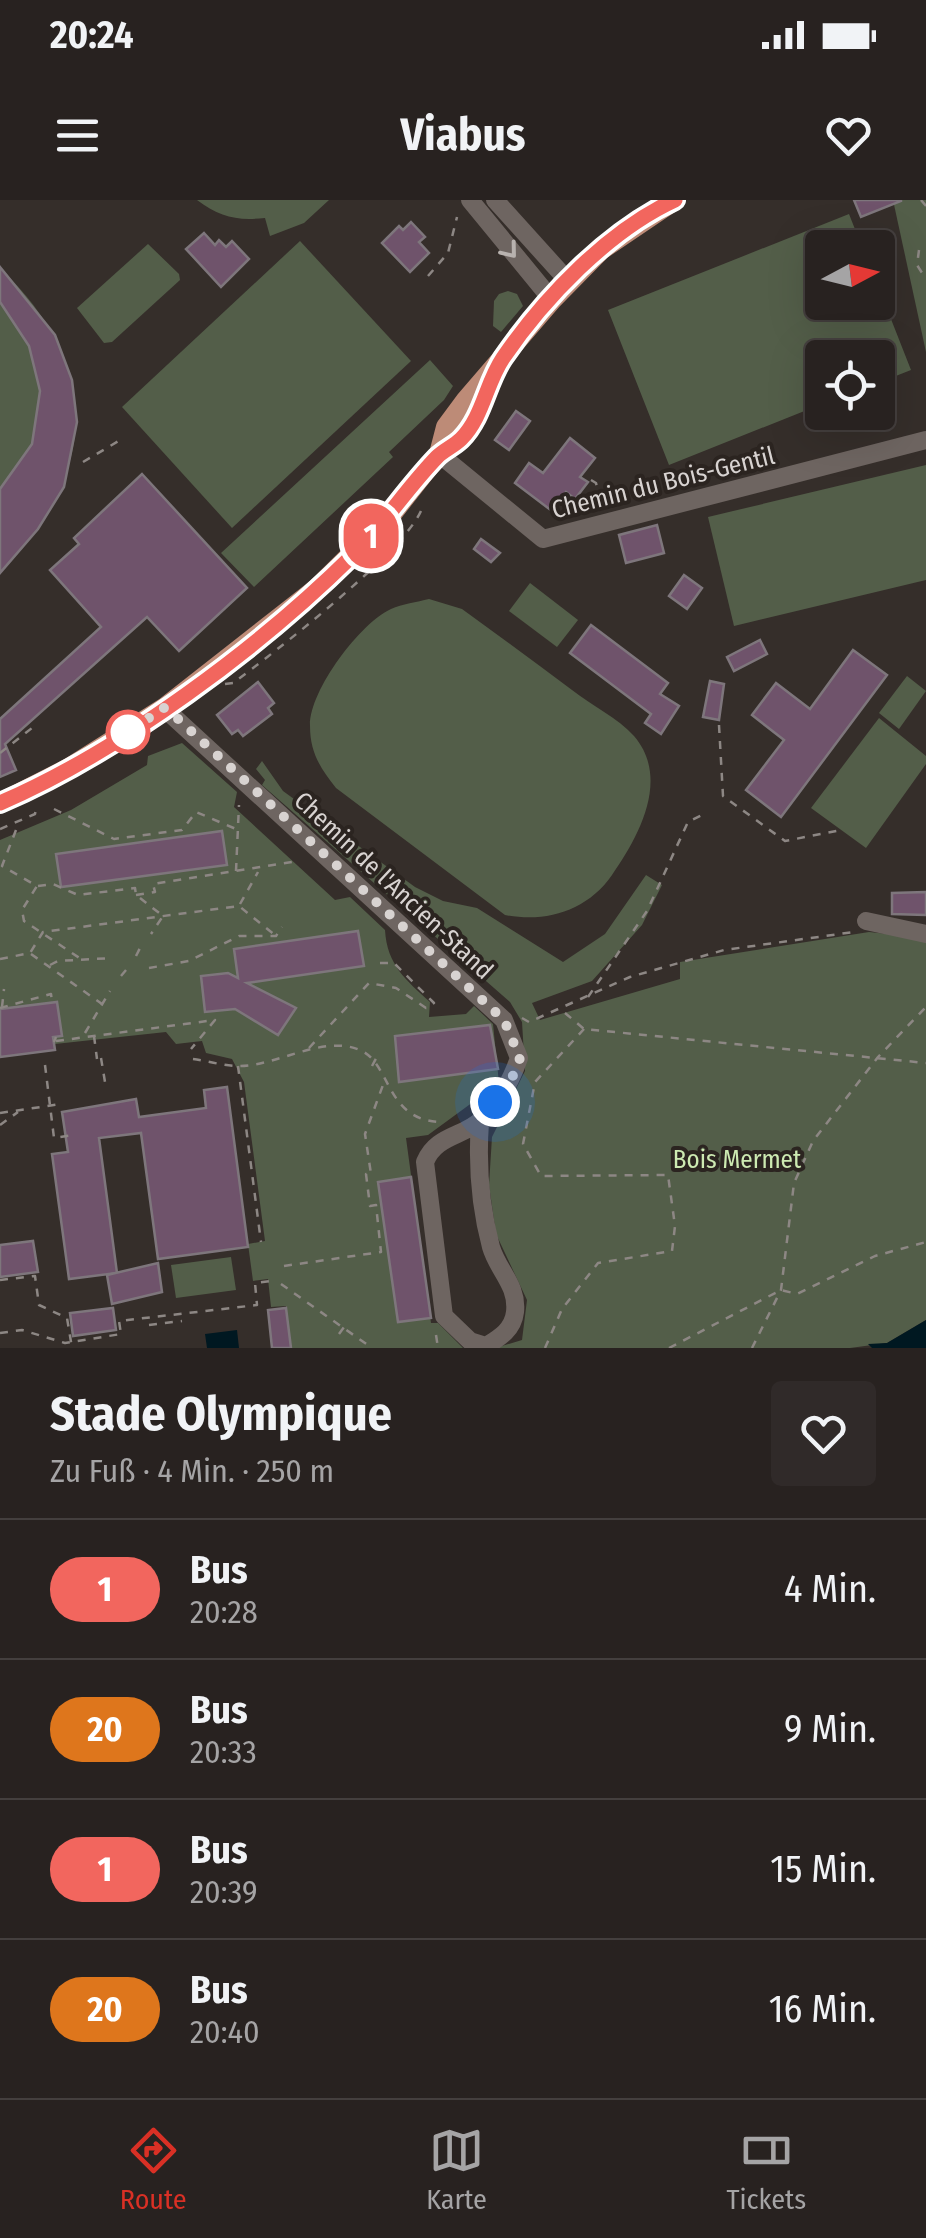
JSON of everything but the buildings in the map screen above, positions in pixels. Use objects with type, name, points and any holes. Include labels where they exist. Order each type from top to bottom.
[{"type":"main road","points":[[0,803],[69,768],[164,708],[317,588],[392,515],[439,454],[466,433],[501,360],[552,300],[602,250],[675,200]]},
{"type":"street","points":[[470,200],[552,300]]},
{"type":"street","points":[[494,200],[569,282]]},
{"type":"street","name":"Chemin du Bois-Gentil","points":[[439,454],[543,538],[926,440]]},
{"type":"street","name":"Chemin de l'Ancien-Stand","points":[[164,708],[504,1020],[520,1058],[510,1083],[471,1126],[438,1142],[426,1162],[444,1316],[470,1342],[486,1346],[506,1334],[515,1316],[514,1287],[493,1254],[484,1220],[471,1126]]},
{"type":"street","points":[[866,922],[926,934]]},
{"type":"path","points":[[921,200],[926,206]]},
{"type":"path","points":[[428,276],[448,253],[457,217]]},
{"type":"path","points":[[920,250],[917,265],[926,279]]},
{"type":"path","points":[[83,462],[122,440]]},
{"type":"path","points":[[591,480],[596,484],[602,508]]},
{"type":"path","points":[[719,725],[724,796],[785,840],[841,830]]},
{"type":"path","points":[[0,752],[32,728]]},
{"type":"path","points":[[236,873],[239,805]]},
{"type":"path","points":[[54,809],[114,838],[182,830],[196,812],[236,829]]},
{"type":"path","points":[[587,998],[647,911],[688,822],[702,814]]},
{"type":"path","points":[[16,830],[2,866],[37,886],[53,884],[78,895],[135,888],[136,895],[163,916]]},
{"type":"path","points":[[136,895],[155,892],[153,884],[259,870],[298,860]]},
{"type":"path","points":[[240,906],[259,870]]},
{"type":"path","points":[[37,886],[22,915],[81,959]]},
{"type":"path","points":[[43,932],[240,906],[276,936]]},
{"type":"path","points":[[151,934],[163,916]]},
{"type":"path","points":[[513,1013],[529,1022],[630,977],[724,950],[856,932],[866,922]]},
{"type":"path","points":[[276,936],[282,927]]},
{"type":"path","points":[[0,959],[30,953],[43,932]]},
{"type":"path","points":[[149,968],[189,961],[239,936],[276,936]]},
{"type":"path","points":[[136,956],[140,948]]},
{"type":"path","points":[[30,953],[102,1004]]},
{"type":"path","points":[[48,966],[112,958]]},
{"type":"path","points":[[308,1050],[369,984],[396,988],[426,1008],[434,1004],[430,994],[394,963],[375,963]]},
{"type":"path","points":[[122,976],[126,970]]},
{"type":"path","points":[[4,989],[1,1008],[51,994],[52,1002]]},
{"type":"path","points":[[84,1036],[110,992]]},
{"type":"path","points":[[752,1348],[781,1290],[794,1183],[813,1141],[878,1056],[926,1007]]},
{"type":"path","points":[[563,1010],[584,1028],[926,1063]]},
{"type":"path","points":[[55,1040],[215,1020],[192,1049]]},
{"type":"path","points":[[545,1348],[562,1309],[598,1263],[672,1252],[676,1226],[668,1175],[541,1176],[523,1144],[536,1082],[584,1028]]},
{"type":"path","points":[[94,1035],[105,1082]]},
{"type":"path","points":[[193,1059],[238,1066],[269,1062],[308,1050],[360,1050],[412,1114],[434,1123],[456,1119],[471,1126]]},
{"type":"path","points":[[374,1064],[380,1053]]},
{"type":"path","points":[[45,1065],[54,1138],[72,1135]]},
{"type":"path","points":[[238,1066],[261,1242]]},
{"type":"path","points":[[284,1266],[381,1252],[376,1206],[370,1206],[366,1134],[384,1083]]},
{"type":"path","points":[[0,1114],[58,1105]]},
{"type":"path","points":[[0,1125],[19,1110]]},
{"type":"path","points":[[669,1348],[781,1290],[796,1294],[875,1256],[926,1242]]},
{"type":"path","points":[[0,1280],[35,1276],[40,1305],[67,1318],[72,1348]]},
{"type":"path","points":[[0,1333],[22,1330],[44,1339],[70,1341],[120,1334],[119,1321],[257,1305],[254,1283],[271,1281]]},
{"type":"path","points":[[281,1284],[369,1347]]},
{"type":"path","points":[[149,1325],[182,1321]]},
{"type":"path","points":[[339,1334],[346,1323]]},
{"type":"green space","points":[[197,200],[329,200],[304,223],[270,236],[265,218],[229,216]]},
{"type":"green space","points":[[893,200],[926,200],[926,352]]},
{"type":"green space","points":[[849,214],[855,230],[809,230]]},
{"type":"green space","points":[[805,232],[805,320],[891,320],[911,370],[895,376],[895,340],[805,340],[805,411],[669,465],[608,310]]},
{"type":"green space","points":[[300,241],[411,361],[232,528],[122,407]]},
{"type":"green space","points":[[148,244],[179,274],[180,280],[112,342],[104,343],[77,308]]},
{"type":"green space","points":[[0,268],[34,305],[57,343],[71,382],[76,420],[71,459],[56,497],[33,535],[0,573]]},
{"type":"green space","points":[[508,291],[517,294],[523,306],[501,332],[493,326],[494,301]]},
{"type":"green space","points":[[430,360],[453,386],[444,400],[389,452],[393,457],[254,587],[221,553]]},
{"type":"green space","points":[[926,465],[926,580],[734,626],[708,517]]},
{"type":"green space","points":[[530,583],[578,620],[557,647],[509,611]]},
{"type":"green space","points":[[429,599],[462,609],[620,723],[645,753],[650,789],[640,826],[612,875],[578,906],[536,917],[505,915],[336,788],[317,759],[310,735],[312,711],[338,660],[379,617],[395,607]]},
{"type":"green space","points":[[907,676],[926,691],[899,729],[879,713]]},
{"type":"green space","points":[[879,718],[926,756],[926,764],[866,848],[811,808]]},
{"type":"green space","points":[[182,743],[237,792],[234,807],[335,900],[350,897],[385,930],[394,962],[430,1002],[429,1017],[466,1014],[474,1006],[493,1024],[499,1083],[428,1135],[406,1138],[431,1323],[438,1323],[463,1348],[291,1348],[286,1306],[271,1307],[268,1279],[253,1281],[248,1244],[265,1241],[244,1082],[232,1059],[206,1053],[202,1041],[176,1044],[166,1032],[55,1044],[55,1050],[0,1057],[0,840],[71,810],[147,765],[148,756]]},
{"type":"green space","name":"Bois Mermet","points":[[262,761],[283,791],[415,887],[443,901],[477,908],[563,962],[605,934],[646,875],[662,885],[642,925],[592,981],[532,1003],[540,1020],[680,979],[680,962],[869,932],[926,938],[926,1320],[887,1343],[850,1348],[495,1348],[522,1340],[527,1300],[496,1234],[489,1185],[492,1137],[525,1071],[522,1022],[510,1002],[262,785],[265,780],[256,769]]},
{"type":"green space","points":[[231,1257],[236,1290],[176,1298],[171,1265]]},
{"type":"water","points":[[926,1320],[926,1348],[872,1348],[868,1344],[887,1343]]},
{"type":"water","points":[[237,1330],[239,1348],[207,1348],[205,1334]]},
{"type":"bus line","name":"1","points":[[0,803],[69,768],[164,708],[317,588],[392,515],[439,454],[462,437],[475,418],[501,360],[552,300],[602,250],[649,214],[675,200]]},
{"type":"route","points":[[128,732],[116,740],[164,708],[504,1020],[520,1058],[510,1083],[495,1102]]}]
